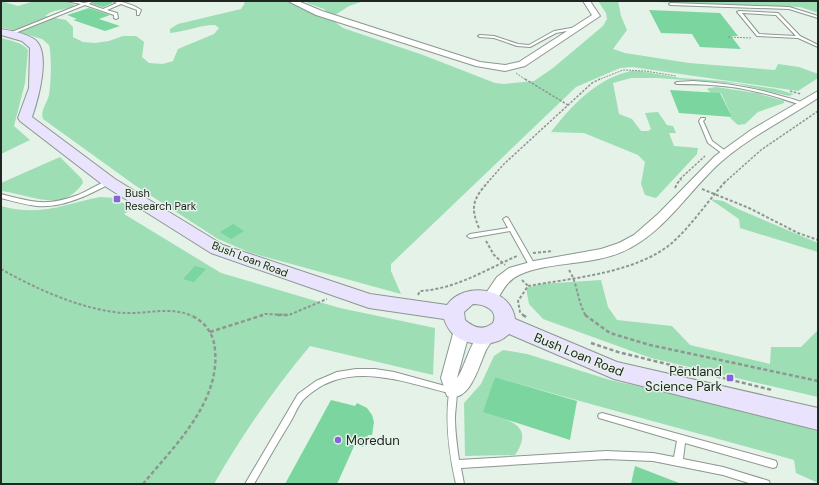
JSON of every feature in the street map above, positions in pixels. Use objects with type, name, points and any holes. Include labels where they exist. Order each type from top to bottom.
[{"type":"street","points":[[291,1],[326,15],[493,67],[505,68],[522,64],[596,16],[595,12],[586,1]]},
{"type":"street","name":"Bush Loan Road","points":[[5,33],[34,43],[36,48],[35,88],[25,118],[109,182],[218,249],[369,301],[414,308],[457,321]]},
{"type":"street","points":[[489,299],[499,282],[508,275],[532,265],[564,261],[611,251],[638,239],[659,222],[720,151],[762,128],[818,94]]},
{"type":"street","points":[[470,297],[489,299],[503,309],[505,316],[496,329],[480,346],[465,381],[454,391],[449,378],[457,321],[456,306],[470,297]]},
{"type":"street","points":[[457,321],[474,335],[496,329]]},
{"type":"street","name":"Bush Loan Road","points":[[496,329],[614,370],[818,419]]},
{"type":"lane","points":[[68,1],[88,2]]},
{"type":"lane","points":[[115,1],[136,8],[139,10],[138,14]]},
{"type":"lane","points":[[88,2],[87,5],[116,14],[116,18]]},
{"type":"lane","points":[[5,33],[88,2]]},
{"type":"lane","points":[[103,10],[120,3]]},
{"type":"lane","points":[[671,4],[789,8],[818,17]]},
{"type":"lane","points":[[799,37],[758,35],[739,12],[777,14],[799,37],[818,46]]},
{"type":"lane","points":[[480,36],[494,37],[518,45],[530,46],[555,32],[580,27]]},
{"type":"lane","points":[[677,83],[715,83],[744,87],[773,94],[802,104]]},
{"type":"lane","points":[[703,119],[701,121],[705,133],[710,142],[720,151]]},
{"type":"lane","points":[[1,196],[28,203],[52,204],[74,199],[109,182]]},
{"type":"lane","points":[[506,218],[532,265]]},
{"type":"lane","points":[[470,236],[512,229]]},
{"type":"lane","points":[[249,484],[301,396],[314,385],[338,374],[365,370],[454,391],[450,413],[452,441],[460,484]]},
{"type":"lane","points":[[602,416],[773,464]]},
{"type":"lane","points":[[678,461],[681,439]]},
{"type":"lane","points":[[456,464],[606,455],[653,457],[723,471],[766,484]]},
{"type":"path","points":[[518,70],[513,72],[537,88],[568,105]]},
{"type":"path","points":[[414,308],[420,291],[439,290],[503,263],[494,256],[474,216],[473,204],[475,198],[504,164],[580,94]]},
{"type":"path","points":[[526,318],[520,312],[518,301],[528,286],[614,271],[628,266],[671,244],[694,219],[713,194],[743,164],[818,111]]},
{"type":"path","points":[[674,188],[680,179],[695,164],[720,151]]},
{"type":"path","points":[[680,179],[691,185]]},
{"type":"path","points":[[713,194],[749,208],[798,233],[818,240]]},
{"type":"path","points":[[564,261],[574,278],[578,300],[586,315],[610,333],[650,345],[818,381]]},
{"type":"path","points":[[1,269],[54,294],[111,312],[126,313],[171,310],[189,314],[204,323],[214,337],[217,352],[216,373],[205,401],[187,431],[143,484]]},
{"type":"path","points":[[210,332],[265,314],[289,315],[308,308],[341,291]]},
{"type":"path","points":[[584,341],[618,352],[780,392]]},
{"type":"green space","points":[[1,1],[18,6],[34,1],[63,1],[75,5],[49,13],[45,16],[66,20],[73,27],[73,37],[83,42],[95,43],[109,41],[123,36],[136,36],[144,42],[142,57],[149,63],[163,64],[173,61],[178,49],[214,34],[219,28],[215,25],[209,25],[170,33],[170,29],[178,24],[241,9],[245,3],[242,1],[284,1],[331,19],[343,28],[423,55],[495,83],[504,84],[534,81],[553,68],[603,26],[607,19],[606,13],[598,1],[618,1],[621,16],[627,30],[613,49],[625,53],[689,63],[775,70],[778,64],[799,67],[818,74],[818,78],[798,91],[632,67],[620,68],[576,87],[391,264],[391,271],[401,294],[251,253],[218,239],[136,186],[43,119],[42,113],[49,95],[50,84],[51,63],[49,45],[42,39],[1,27]]},
{"type":"green space","points":[[307,1],[364,1],[349,6],[335,15],[307,3]]},
{"type":"green space","points":[[626,1],[818,1],[818,13],[800,7]]},
{"type":"green space","points":[[1,38],[19,43],[28,50],[25,83],[14,126],[30,140],[1,154]]},
{"type":"green space","points":[[631,71],[640,71],[680,78],[723,81],[776,89],[794,94],[789,96],[738,84],[657,78],[631,78],[613,83],[619,114],[632,119],[641,131],[648,131],[651,129],[645,113],[658,112],[667,125],[673,126],[676,133],[669,133],[674,146],[698,148],[697,154],[656,198],[645,195],[641,184],[645,162],[638,155],[584,133],[551,132],[567,112],[586,94],[607,80]]},
{"type":"green space","points":[[716,87],[756,93],[784,101],[784,103],[758,112],[745,124],[738,125],[730,118],[732,117],[721,93],[711,93],[707,89]]},
{"type":"green space","points":[[60,157],[82,179],[83,183],[75,192],[66,198],[46,200],[1,191],[1,183]]},
{"type":"green space","points":[[100,197],[117,198],[115,199],[133,208],[124,214],[221,273],[340,308],[435,328],[433,375],[310,346],[259,413],[214,484],[1,484],[1,206],[15,209],[40,210]]},
{"type":"green space","points":[[710,199],[723,201],[738,209],[818,243],[818,252],[740,228],[739,219]]},
{"type":"green space","points":[[601,280],[608,307],[617,320],[672,326],[690,345],[770,364],[771,347],[801,347],[818,330],[818,397],[651,358],[543,319],[529,304],[526,288],[541,284]]},
{"type":"green space","points":[[503,350],[527,354],[610,380],[715,403],[818,431],[818,483],[796,473],[794,460],[495,377],[484,412],[502,418],[516,425],[522,436],[521,445],[515,455],[465,456],[464,403],[481,384],[494,356]]},
{"type":"building","points":[[94,1],[111,1],[113,3],[103,7],[92,4]]},
{"type":"building","points":[[89,8],[110,15],[99,19],[120,26],[105,31],[73,20],[77,19],[67,15]]},
{"type":"building","points":[[649,10],[720,13],[738,36],[731,36],[741,49],[700,47],[692,34],[661,33]]},
{"type":"building","points":[[670,90],[720,93],[732,117],[679,113]]},
{"type":"building","points":[[233,224],[244,231],[231,239],[220,232]]},
{"type":"building","points":[[195,266],[206,269],[194,282],[183,279]]},
{"type":"building","points":[[495,377],[577,401],[570,440],[483,412]]},
{"type":"building","name":"Moredun","points":[[331,400],[355,406],[357,403],[367,408],[372,415],[374,422],[372,435],[368,435],[363,447],[355,444],[337,484],[285,484]]},
{"type":"building","points":[[635,466],[679,483],[679,484],[631,484]]},
{"type":"place","name":"Bush Research Park","points":[[117,199]]},
{"type":"place","name":"Pentland Science Park","points":[[730,378]]},
{"type":"place","name":"Moredun","points":[[338,440]]}]
